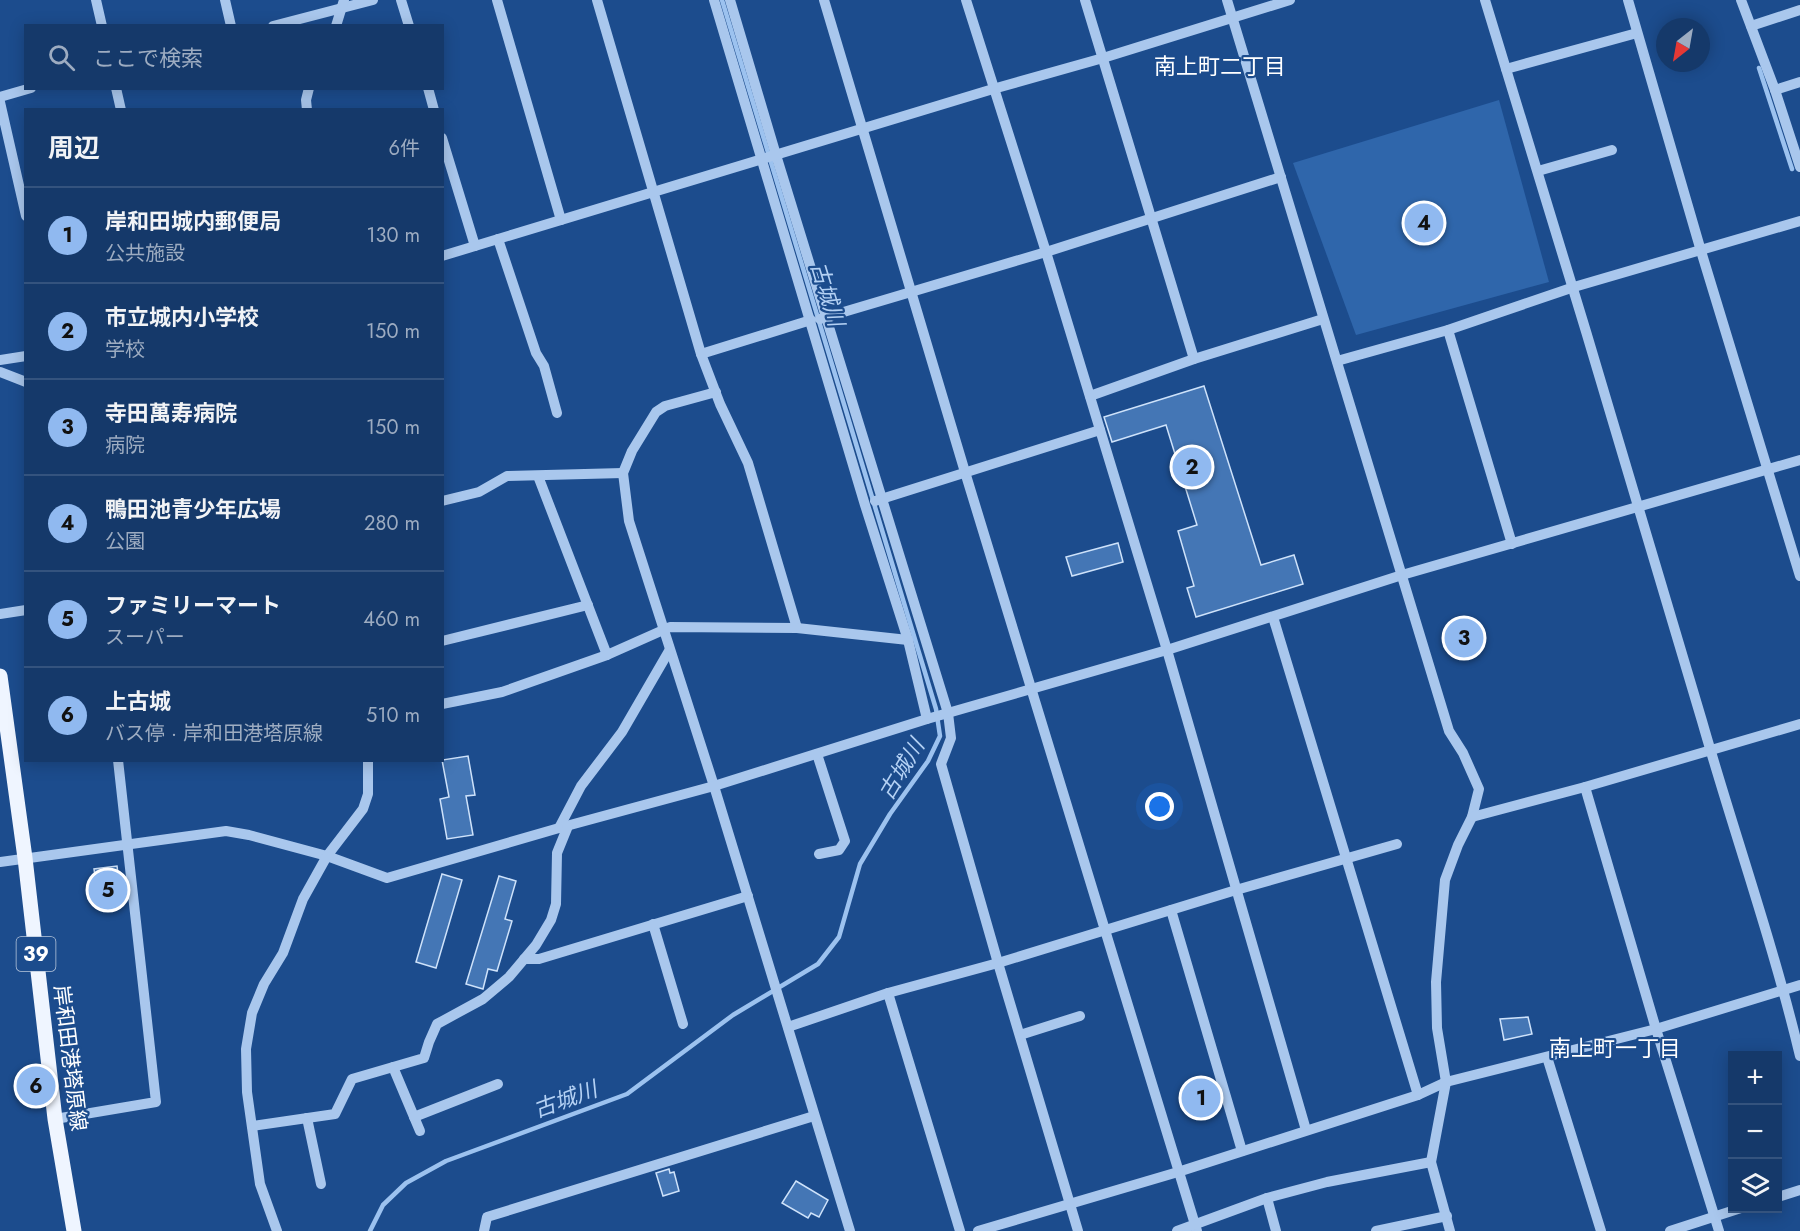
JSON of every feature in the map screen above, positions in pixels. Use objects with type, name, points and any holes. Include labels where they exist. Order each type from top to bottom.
[{"type":"main road","name":"岸和田港塔原線","points":[[0,676],[25,858],[55,1119],[74,1231]]},
{"type":"street","points":[[96,0],[102,24]]},
{"type":"street","points":[[225,0],[231,24]]},
{"type":"street","points":[[279,24],[343,4],[373,0]]},
{"type":"street","points":[[401,0],[408,24]]},
{"type":"street","points":[[497,0],[561,220]]},
{"type":"street","points":[[597,0],[701,354],[748,463],[797,628]]},
{"type":"street","points":[[714,0],[865,505],[908,640],[928,719]]},
{"type":"street","points":[[730,0],[947,713],[951,738],[941,764],[1078,1231]]},
{"type":"street","points":[[824,0],[965,472],[1196,1227]]},
{"type":"street","points":[[966,0],[1046,252],[1167,650],[1306,1130]]},
{"type":"street","points":[[1085,0],[1194,359]]},
{"type":"street","points":[[1227,0],[1449,730],[1463,753],[1479,789],[1472,817],[1458,845],[1445,880],[1436,981],[1437,1028],[1446,1082],[1431,1162],[1450,1231]]},
{"type":"street","points":[[444,255],[1290,0]]},
{"type":"street","points":[[1485,0],[1574,287],[1710,750],[1784,990],[1800,1056]]},
{"type":"street","points":[[1628,0],[1701,251],[1800,576]]},
{"type":"street","points":[[1742,0],[1797,147],[1800,167]]},
{"type":"street","points":[[337,24],[343,4]]},
{"type":"street","points":[[1752,27],[1800,9]]},
{"type":"street","points":[[1506,69],[1638,33]]},
{"type":"street","points":[[1775,90],[1800,82]]},
{"type":"street","points":[[0,96],[24,90]]},
{"type":"street","points":[[116,90],[121,108]]},
{"type":"street","points":[[307,108],[308,90]]},
{"type":"street","points":[[429,90],[433,108]]},
{"type":"street","points":[[0,102],[24,207]]},
{"type":"street","points":[[444,145],[475,246]]},
{"type":"street","points":[[1538,171],[1612,150]]},
{"type":"street","points":[[701,354],[1046,252],[1281,177]]},
{"type":"street","points":[[1337,361],[1448,330],[1574,287],[1800,221]]},
{"type":"street","points":[[498,239],[536,353],[544,366],[557,413]]},
{"type":"street","points":[[1090,396],[1194,359],[1323,319]]},
{"type":"street","points":[[1448,330],[1512,544]]},
{"type":"street","points":[[0,360],[24,356]]},
{"type":"street","points":[[0,372],[24,381]]},
{"type":"street","points":[[716,392],[665,406],[656,412],[632,451],[623,473],[629,521],[714,786],[850,1231]]},
{"type":"street","points":[[865,505],[881,498],[1100,430]]},
{"type":"street","points":[[0,862],[226,831],[327,856],[387,878],[714,786],[947,713],[1167,650],[1402,575],[1800,460]]},
{"type":"street","points":[[444,501],[479,492],[507,477],[623,473]]},
{"type":"street","points":[[538,476],[607,655]]},
{"type":"street","points":[[444,641],[588,605]]},
{"type":"street","points":[[0,614],[24,610]]},
{"type":"street","points":[[1273,616],[1418,1095]]},
{"type":"street","points":[[444,704],[502,692],[607,655],[670,627],[797,628],[908,640]]},
{"type":"street","points":[[252,1126],[335,1114],[352,1079],[424,1058],[437,1024],[483,999],[509,977],[536,945],[551,920],[556,904],[557,853],[563,827],[581,786],[622,732],[669,651]]},
{"type":"street","points":[[1472,817],[1800,724]]},
{"type":"street","points":[[817,754],[845,842],[839,850],[819,854]]},
{"type":"street","points":[[55,1119],[156,1102],[118,762]]},
{"type":"street","points":[[277,1231],[260,1184],[248,1092],[246,1049],[252,1013],[264,984],[283,953],[303,899],[327,856],[363,809],[368,794],[368,762]]},
{"type":"street","points":[[1584,787],[1719,1231]]},
{"type":"street","points":[[788,1027],[888,993],[998,963],[1236,890],[1397,844]]},
{"type":"street","points":[[524,959],[538,959],[748,896]]},
{"type":"street","points":[[1171,910],[1242,1151]]},
{"type":"street","points":[[653,924],[683,1024]]},
{"type":"street","points":[[978,1231],[1016,1226],[1071,1203],[1178,1172],[1418,1095],[1446,1082],[1656,1029],[1800,985]]},
{"type":"street","points":[[888,993],[960,1231]]},
{"type":"street","points":[[1020,1035],[1080,1016]]},
{"type":"street","points":[[1547,1057],[1601,1231]]},
{"type":"street","points":[[393,1067],[420,1131]]},
{"type":"street","points":[[414,1117],[498,1084]]},
{"type":"street","points":[[484,1231],[487,1217],[814,1116]]},
{"type":"street","points":[[307,1118],[321,1184]]},
{"type":"street","points":[[1177,1231],[1196,1227],[1267,1198],[1327,1182],[1431,1162]]},
{"type":"street","points":[[1782,1196],[1800,1190]]},
{"type":"street","points":[[1267,1198],[1276,1231]]},
{"type":"street","points":[[1670,1231],[1728,1213]]},
{"type":"street","points":[[1376,1231],[1447,1216]]},
{"type":"shaded area","points":[[1499,100],[1549,282],[1356,335],[1293,163]]},
{"type":"building","points":[[1204,386],[1261,565],[1294,555],[1303,584],[1196,617],[1187,588],[1194,586],[1178,531],[1197,525],[1166,425],[1112,442],[1104,417]]},
{"type":"building","points":[[1118,543],[1123,562],[1072,576],[1066,557]]},
{"type":"building","points":[[468,756],[475,795],[466,796],[473,835],[447,839],[440,799],[449,797],[442,762],[444,760]]},
{"type":"building","points":[[117,866],[122,903],[99,906],[94,869]]},
{"type":"building","points":[[442,874],[462,880],[436,968],[416,962]]},
{"type":"building","points":[[499,876],[516,881],[505,919],[512,921],[497,971],[488,969],[483,989],[466,984]]},
{"type":"building","points":[[1528,1017],[1532,1034],[1504,1040],[1500,1019]]},
{"type":"building","points":[[669,1169],[670,1173],[674,1172],[679,1191],[663,1196],[656,1173]]},
{"type":"building","points":[[796,1181],[828,1200],[819,1217],[811,1213],[808,1218],[782,1203]]},
{"type":"waterway","name":"古城川","points":[[370,1231],[383,1205],[406,1183],[446,1161],[627,1094],[733,1015],[818,964],[839,937],[860,864],[890,814],[928,761],[940,736],[936,709],[722,0]]},
{"type":"waterway","points":[[1759,68],[1792,169]]},
{"type":"place","name":"鴨田池青少年広場","points":[[1424,223]]},
{"type":"place","name":"市立城内小学校","points":[[1192,467]]},
{"type":"place","name":"寺田萬寿病院","points":[[1464,638]]},
{"type":"place","name":"ファミリーマート","points":[[108,890]]},
{"type":"place","name":"上古城","points":[[36,1086]]},
{"type":"place","name":"岸和田城内郵便局","points":[[1201,1098]]},
{"type":"district","name":"南上町二丁目","points":[[1220,66]]},
{"type":"district","name":"南上町一丁目","points":[[1615,1048]]}]
